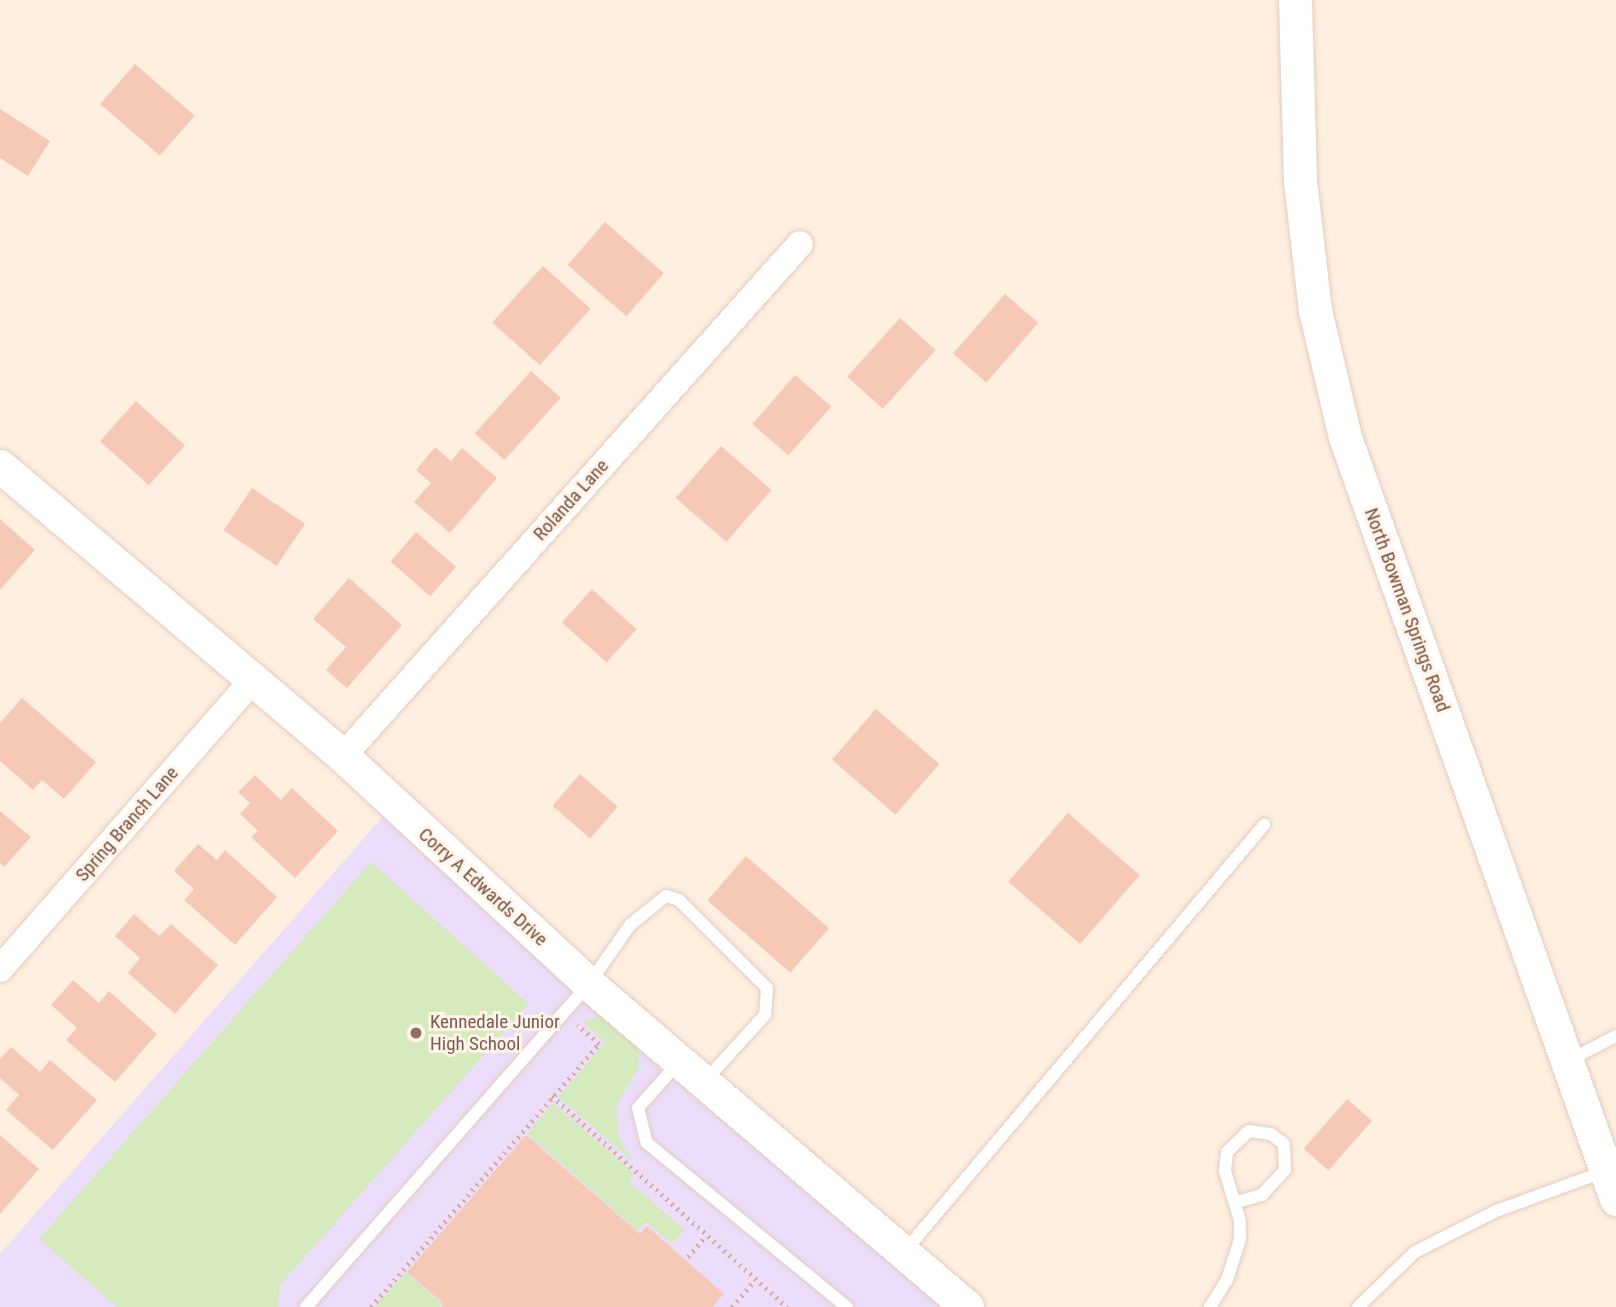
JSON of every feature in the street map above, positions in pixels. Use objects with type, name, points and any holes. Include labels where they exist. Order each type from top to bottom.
[{"type":"street","name":"North Bowman Springs Road","points":[[1294,0],[1300,181],[1315,310],[1345,437],[1611,1185]]},
{"type":"street","name":"Rolanda Lane","points":[[343,756],[800,244]]},
{"type":"street","name":"Corry A Edwards Drive","points":[[0,466],[343,756],[589,984],[967,1307]]},
{"type":"street","name":"Spring Branch Lane","points":[[0,969],[253,680]]},
{"type":"lane","points":[[904,1252],[1264,825]]},
{"type":"lane","points":[[306,1307],[589,984],[629,925],[666,895],[678,900],[756,972],[767,988],[765,1015],[638,1108],[647,1143],[847,1307]]},
{"type":"lane","points":[[1567,1061],[1616,1036]]},
{"type":"lane","points":[[1210,1307],[1237,1257],[1240,1221],[1225,1171],[1227,1152],[1249,1132],[1271,1134],[1284,1143],[1285,1170],[1262,1195],[1235,1202]]},
{"type":"lane","points":[[1358,1307],[1415,1252],[1496,1211],[1611,1185]]},
{"type":"path","points":[[371,1307],[599,1044],[563,1014]]},
{"type":"path","points":[[552,1096],[779,1305],[787,1307]]},
{"type":"path","points":[[688,1256],[705,1237]]},
{"type":"path","points":[[732,1307],[754,1280]]},
{"type":"shaded area","name":"Kennedale Junior High School","points":[[386,813],[954,1307],[0,1307],[0,1254]]},
{"type":"green space","points":[[371,862],[529,1004],[280,1285],[278,1307],[117,1307],[39,1239]]},
{"type":"green space","points":[[603,1015],[636,1039],[640,1053],[638,1069],[617,1105],[618,1136],[633,1162],[558,1097],[605,1043],[583,1022]]},
{"type":"green space","points":[[553,1103],[635,1174],[629,1182],[685,1230],[672,1244],[646,1222],[638,1231],[527,1134]]},
{"type":"green space","points":[[406,1272],[442,1304],[439,1307],[375,1307]]},
{"type":"building","points":[[135,64],[195,116],[160,156],[100,104]]},
{"type":"building","points":[[0,109],[50,141],[28,176],[0,158]]},
{"type":"building","points":[[605,222],[664,273],[626,316],[568,265]]},
{"type":"building","points":[[543,266],[591,309],[540,365],[492,322]]},
{"type":"building","points":[[1005,294],[1038,323],[986,382],[953,354]]},
{"type":"building","points":[[900,318],[936,350],[883,409],[847,377]]},
{"type":"building","points":[[531,371],[561,398],[505,460],[475,433]]},
{"type":"building","points":[[795,375],[831,406],[789,456],[752,424]]},
{"type":"building","points":[[136,401],[185,445],[149,485],[100,441]]},
{"type":"building","points":[[721,446],[772,490],[726,542],[676,498]]},
{"type":"building","points":[[435,447],[451,461],[462,448],[497,478],[450,533],[414,502],[431,483],[416,470]]},
{"type":"building","points":[[252,488],[305,524],[277,566],[223,530]]},
{"type":"building","points":[[0,519],[35,550],[0,590]]},
{"type":"building","points":[[416,532],[456,567],[430,596],[390,561]]},
{"type":"building","points":[[349,578],[402,625],[347,688],[326,670],[346,647],[313,619]]},
{"type":"building","points":[[592,589],[637,629],[606,663],[562,622]]},
{"type":"building","points":[[22,698],[96,762],[64,799],[42,780],[33,790],[0,761],[0,723]]},
{"type":"building","points":[[876,709],[939,764],[895,815],[832,760]]},
{"type":"building","points":[[580,774],[618,807],[590,839],[552,806]]},
{"type":"building","points":[[255,775],[281,800],[292,788],[338,831],[295,878],[251,837],[258,831],[240,814],[250,803],[238,792]]},
{"type":"building","points":[[0,811],[31,837],[4,867],[0,863]]},
{"type":"building","points":[[1068,813],[1140,875],[1080,944],[1008,882]]},
{"type":"building","points":[[198,844],[217,860],[225,850],[277,897],[235,945],[184,900],[194,889],[174,871]]},
{"type":"building","points":[[746,856],[829,928],[790,973],[707,901]]},
{"type":"building","points":[[134,914],[159,936],[171,924],[218,965],[175,1014],[128,973],[140,958],[115,936]]},
{"type":"building","points":[[73,980],[99,1003],[109,991],[157,1034],[115,1082],[66,1040],[77,1028],[51,1005]]},
{"type":"building","points":[[11,1047],[40,1072],[50,1060],[97,1100],[53,1150],[6,1110],[19,1095],[0,1078],[0,1059]]},
{"type":"building","points":[[1347,1099],[1372,1121],[1329,1170],[1304,1149]]},
{"type":"building","points":[[0,1135],[39,1169],[0,1214]]},
{"type":"building","points":[[526,1135],[640,1234],[647,1226],[724,1294],[712,1307],[441,1307],[444,1304],[407,1272]]},
{"type":"place","name":"Kennedale Junior High School","points":[[416,1033]]}]
